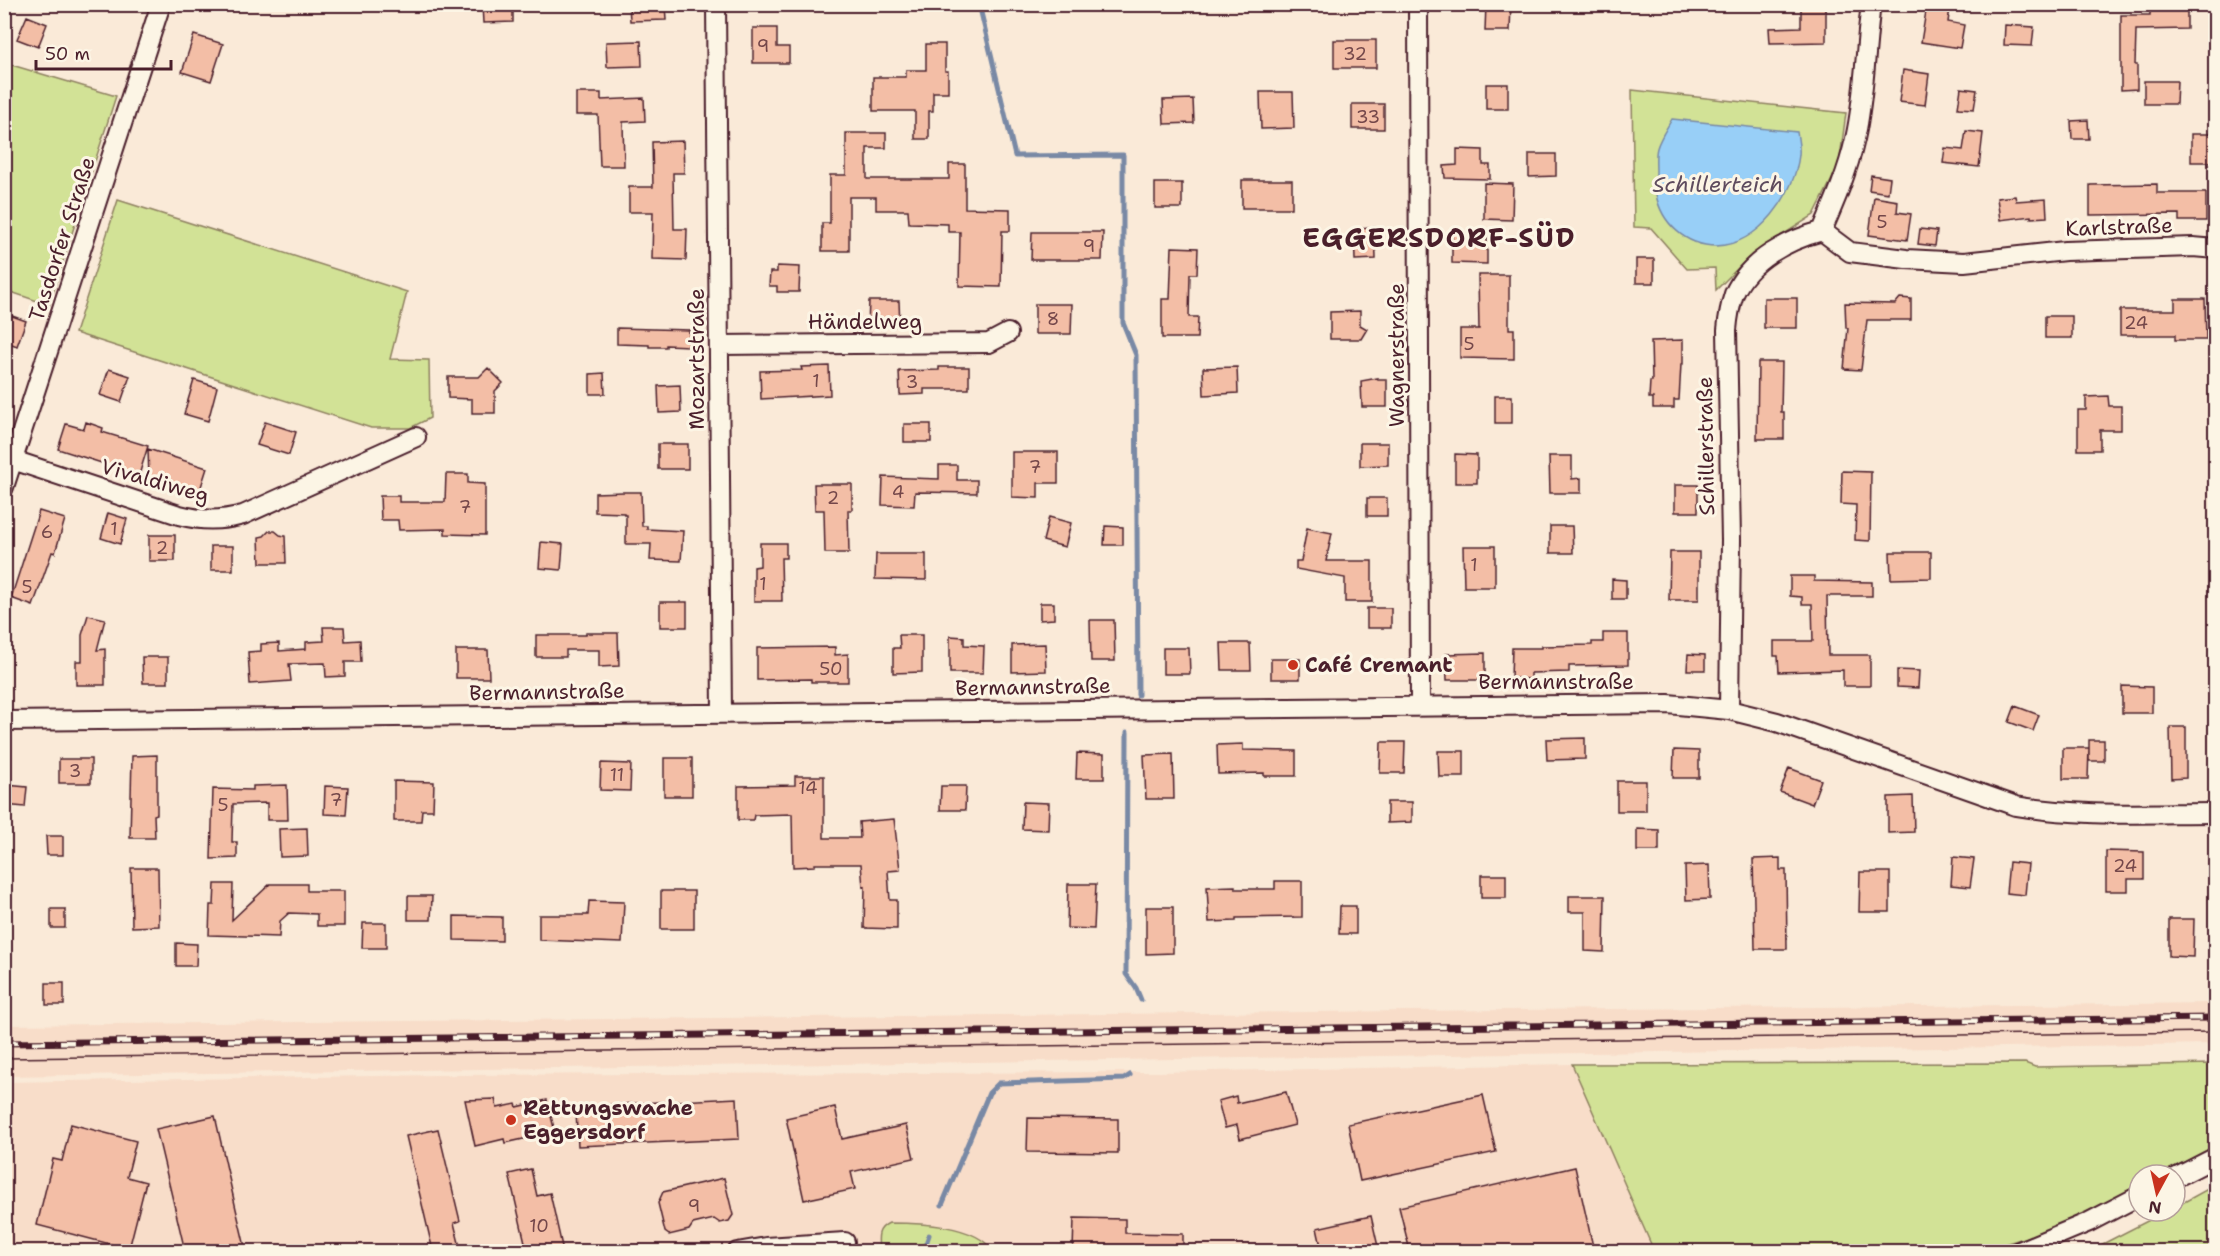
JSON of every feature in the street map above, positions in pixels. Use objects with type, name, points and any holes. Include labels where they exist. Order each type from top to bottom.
[{"type":"street","name":"Tasdorfer Straße","points":[[4,487],[161,4]]},
{"type":"street","name":"Mozartstraße","points":[[716,4],[722,713]]},
{"type":"street","name":"Wagnerstraße","points":[[1418,4],[1420,705]]},
{"type":"street","points":[[1822,231],[1848,166],[1855,139],[1871,4]]},
{"type":"street","name":"Karlstraße","points":[[1822,231],[1850,252],[1906,259],[1964,262],[2024,255],[2153,248],[2216,249]]},
{"type":"street","name":"Schillerstraße","points":[[1729,710],[1731,540],[1727,330],[1730,309],[1741,282],[1762,260],[1780,248],[1822,231]]},
{"type":"street","name":"Händelweg","points":[[720,345],[989,343],[1008,333]]},
{"type":"street","name":"Vivaldiweg","points":[[13,460],[179,515],[200,520],[222,520],[243,514],[416,437]]},
{"type":"street","name":"Bermannstraße","points":[[4,721],[1668,704],[1729,710],[1777,722],[2016,806],[2046,811],[2216,813]]},
{"type":"street","points":[[2187,1172],[2216,1157]]},
{"type":"street","points":[[2020,1251],[2089,1222],[2127,1202]]},
{"type":"street","points":[[737,1251],[845,1242]]},
{"type":"shaded area","points":[[2216,1003],[2215,1044],[4,1076],[5,1025]]},
{"type":"shaded area","points":[[1572,1064],[1656,1251],[5,1251],[4,1082],[438,1075],[1158,1072]]},
{"type":"green space","points":[[5,63],[116,96],[49,305],[5,290]]},
{"type":"green space","points":[[1632,90],[1846,113],[1839,165],[1814,215],[1752,254],[1716,290],[1715,268],[1687,269],[1651,228],[1634,227]]},
{"type":"green space","points":[[118,200],[407,292],[390,359],[429,360],[430,418],[410,428],[371,428],[75,333]]},
{"type":"green space","points":[[2025,1063],[2035,1067],[2215,1064],[2215,1146],[2183,1163],[2127,1163],[2127,1192],[2049,1230],[1982,1251],[1654,1251],[1572,1064]]},
{"type":"green space","points":[[2215,1185],[2215,1251],[2089,1251],[2144,1223],[2187,1223],[2187,1200]]},
{"type":"green space","points":[[889,1223],[930,1225],[960,1230],[985,1242],[993,1251],[879,1251],[880,1231]]},
{"type":"water","name":"Schillerteich","points":[[1672,119],[1797,132],[1799,155],[1790,186],[1772,215],[1747,237],[1732,243],[1716,246],[1705,245],[1685,237],[1669,223],[1663,214],[1656,194],[1656,154]]},
{"type":"building","points":[[482,4],[513,4],[513,22],[483,23]]},
{"type":"building","points":[[629,4],[665,4],[666,20],[630,21]]},
{"type":"building","points":[[1486,4],[1511,4],[1510,31],[1485,31]]},
{"type":"building","points":[[2150,4],[2187,4],[2187,29],[2136,30],[2137,89],[2121,90],[2121,15],[2150,15]]},
{"type":"building","points":[[1927,5],[1950,8],[1948,22],[1964,25],[1960,48],[1921,42]]},
{"type":"building","points":[[1826,6],[1826,42],[1770,43],[1769,28],[1801,27],[1801,7]]},
{"type":"building","points":[[27,16],[47,24],[38,47],[17,39]]},
{"type":"building","points":[[2005,25],[2034,27],[2032,46],[2004,45]]},
{"type":"building","points":[[753,28],[777,28],[777,47],[789,47],[789,63],[753,63]]},
{"type":"building","points":[[194,35],[223,44],[211,81],[182,72]]},
{"type":"building","points":[[1334,40],[1376,40],[1376,68],[1334,68]]},
{"type":"building","points":[[641,41],[642,66],[607,67],[606,42]]},
{"type":"building","points":[[926,44],[945,44],[948,92],[933,92],[933,111],[929,111],[929,139],[915,139],[915,111],[873,111],[873,77],[906,77],[906,70],[926,70]]},
{"type":"building","points":[[1903,70],[1929,74],[1925,105],[1899,102]]},
{"type":"building","points":[[2144,81],[2177,81],[2176,104],[2144,104]]},
{"type":"building","points":[[1486,84],[1508,84],[1508,109],[1486,109]]},
{"type":"building","points":[[1961,88],[1977,90],[1974,109],[1958,108]]},
{"type":"building","points":[[1260,92],[1293,92],[1294,128],[1261,129]]},
{"type":"building","points":[[576,93],[601,93],[601,100],[644,98],[645,121],[623,122],[624,166],[600,166],[598,115],[576,115]]},
{"type":"building","points":[[1193,99],[1194,123],[1164,124],[1163,100]]},
{"type":"building","points":[[1352,104],[1384,104],[1384,129],[1352,129]]},
{"type":"building","points":[[2088,120],[2089,139],[2072,139],[2071,121]]},
{"type":"building","points":[[1966,131],[1983,133],[1979,167],[1943,163],[1945,148],[1963,150]]},
{"type":"building","points":[[846,133],[886,133],[886,148],[867,148],[867,179],[949,179],[949,164],[965,164],[965,208],[1010,209],[1010,231],[1002,231],[1001,287],[959,286],[960,232],[948,232],[948,224],[909,223],[908,210],[876,210],[876,197],[849,197],[849,251],[822,251],[822,223],[830,223],[830,175],[846,175]]},
{"type":"building","points":[[2191,134],[2216,134],[2216,162],[2191,162]]},
{"type":"building","points":[[683,141],[684,173],[673,173],[674,229],[687,229],[686,260],[652,259],[653,212],[629,212],[629,187],[653,187],[652,142]]},
{"type":"building","points":[[1457,149],[1483,150],[1483,165],[1490,165],[1490,179],[1445,178],[1444,166],[1457,165]]},
{"type":"building","points":[[1529,154],[1556,154],[1556,176],[1529,177]]},
{"type":"building","points":[[1871,175],[1890,178],[1888,193],[1869,190]]},
{"type":"building","points":[[1242,180],[1292,180],[1292,208],[1242,208]]},
{"type":"building","points":[[1155,183],[1182,183],[1182,208],[1155,208]]},
{"type":"building","points":[[1484,183],[1513,184],[1512,220],[1484,219]]},
{"type":"building","points":[[2157,184],[2157,193],[2206,193],[2206,221],[2179,221],[2179,214],[2090,215],[2090,185]]},
{"type":"building","points":[[2015,196],[2016,201],[2046,199],[2047,217],[2031,218],[2031,216],[2000,220],[1997,198]]},
{"type":"building","points":[[1874,197],[1898,201],[1897,212],[1911,214],[1907,240],[1869,235]]},
{"type":"building","points":[[1375,227],[1376,259],[1355,260],[1354,228]]},
{"type":"building","points":[[1920,229],[1937,231],[1935,246],[1918,244]]},
{"type":"building","points":[[1032,232],[1103,232],[1102,260],[1031,260]]},
{"type":"building","points":[[1452,233],[1487,234],[1487,264],[1452,263]]},
{"type":"building","points":[[1172,247],[1198,248],[1197,274],[1190,274],[1189,317],[1198,317],[1197,338],[1162,338],[1162,299],[1170,299]]},
{"type":"building","points":[[1636,259],[1654,259],[1654,283],[1636,283]]},
{"type":"building","points":[[777,266],[800,267],[799,292],[777,292],[777,286],[769,286],[770,272],[777,272]]},
{"type":"building","points":[[1478,275],[1509,275],[1509,329],[1514,329],[1514,359],[1460,358],[1460,329],[1479,329]]},
{"type":"building","points":[[1764,298],[1797,298],[1797,328],[1764,328]]},
{"type":"building","points":[[1900,298],[1911,299],[1911,320],[1867,320],[1861,370],[1844,369],[1848,328],[1846,328],[1845,303],[1895,304]]},
{"type":"building","points":[[2175,299],[2205,299],[2206,340],[2175,340],[2175,335],[2120,335],[2120,310],[2175,310]]},
{"type":"building","points":[[869,301],[899,301],[900,326],[868,326]]},
{"type":"building","points":[[1035,304],[1072,304],[1071,334],[1035,334]]},
{"type":"building","points":[[1360,311],[1360,325],[1367,329],[1361,339],[1330,339],[1330,312]]},
{"type":"building","points":[[4,313],[26,321],[17,346],[4,341]]},
{"type":"building","points":[[2045,316],[2072,316],[2072,338],[2045,338]]},
{"type":"building","points":[[617,328],[689,330],[689,346],[649,347],[649,345],[617,344]]},
{"type":"building","points":[[1683,340],[1679,400],[1674,400],[1674,408],[1653,408],[1653,398],[1649,398],[1650,381],[1652,381],[1651,341]]},
{"type":"building","points":[[1758,362],[1782,362],[1781,412],[1784,412],[1784,439],[1757,439]]},
{"type":"building","points":[[829,366],[830,395],[761,399],[760,371],[802,370],[801,367]]},
{"type":"building","points":[[939,367],[969,367],[969,389],[924,389],[924,394],[900,395],[899,371],[939,370]]},
{"type":"building","points":[[1237,367],[1238,393],[1204,395],[1203,368]]},
{"type":"building","points":[[488,368],[503,383],[495,391],[495,413],[472,413],[472,399],[448,398],[448,377],[479,377]]},
{"type":"building","points":[[109,369],[130,376],[121,402],[100,395]]},
{"type":"building","points":[[604,373],[605,394],[590,394],[590,374]]},
{"type":"building","points":[[1378,378],[1378,380],[1387,380],[1387,407],[1362,407],[1361,381]]},
{"type":"building","points":[[194,380],[217,387],[208,421],[184,414]]},
{"type":"building","points":[[680,385],[681,412],[659,413],[658,386]]},
{"type":"building","points":[[1495,396],[1512,396],[1512,423],[1495,423]]},
{"type":"building","points":[[2108,396],[2109,406],[2121,406],[2121,430],[2100,430],[2100,450],[2078,450],[2078,410],[2086,410],[2086,397]]},
{"type":"building","points":[[86,422],[103,428],[102,432],[148,446],[139,475],[58,449],[66,424],[84,429]]},
{"type":"building","points":[[265,422],[296,432],[289,455],[257,445]]},
{"type":"building","points":[[904,424],[931,424],[931,442],[904,442]]},
{"type":"building","points":[[1360,443],[1388,443],[1388,465],[1360,466]]},
{"type":"building","points":[[658,444],[688,444],[688,469],[658,469]]},
{"type":"building","points":[[148,449],[207,468],[199,493],[149,478]]},
{"type":"building","points":[[1012,452],[1058,452],[1058,483],[1038,483],[1038,498],[1012,497]]},
{"type":"building","points":[[1455,454],[1477,455],[1477,483],[1455,483]]},
{"type":"building","points":[[1549,456],[1572,456],[1572,479],[1581,478],[1581,493],[1550,493]]},
{"type":"building","points":[[939,465],[957,465],[957,480],[977,480],[977,493],[915,492],[914,506],[882,505],[883,477],[939,479]]},
{"type":"building","points":[[1842,471],[1871,472],[1870,541],[1855,540],[1856,505],[1841,504]]},
{"type":"building","points":[[446,474],[468,474],[468,483],[485,484],[485,535],[445,534],[445,529],[399,530],[398,520],[381,520],[380,496],[399,496],[399,502],[445,502]]},
{"type":"building","points":[[814,484],[852,484],[852,510],[848,510],[849,553],[825,553],[824,510],[815,510]]},
{"type":"building","points":[[1675,485],[1698,485],[1698,512],[1675,512]]},
{"type":"building","points":[[641,492],[642,526],[647,526],[647,529],[683,531],[681,561],[650,560],[651,544],[626,544],[626,515],[624,513],[595,512],[595,493]]},
{"type":"building","points":[[1367,498],[1387,498],[1387,516],[1367,516]]},
{"type":"building","points":[[39,511],[65,519],[55,553],[52,552],[33,606],[11,598]]},
{"type":"building","points":[[108,513],[127,519],[120,544],[101,538]]},
{"type":"building","points":[[1049,517],[1071,523],[1065,547],[1043,541]]},
{"type":"building","points":[[1105,526],[1123,527],[1123,545],[1104,545]]},
{"type":"building","points":[[1550,526],[1572,526],[1573,553],[1550,553]]},
{"type":"building","points":[[1307,528],[1332,533],[1326,561],[1372,561],[1372,602],[1345,602],[1345,578],[1296,569],[1296,561],[1301,561]]},
{"type":"building","points":[[269,531],[285,536],[286,563],[260,563],[259,537]]},
{"type":"building","points":[[149,535],[175,535],[175,561],[149,561]]},
{"type":"building","points":[[541,542],[563,544],[561,570],[539,568]]},
{"type":"building","points":[[760,543],[786,543],[786,558],[781,558],[782,601],[754,601],[754,567],[760,566]]},
{"type":"building","points":[[211,546],[233,546],[233,570],[211,570]]},
{"type":"building","points":[[1463,546],[1495,546],[1495,587],[1464,587]]},
{"type":"building","points":[[1670,552],[1699,552],[1699,600],[1669,600]]},
{"type":"building","points":[[1890,552],[1931,552],[1931,578],[1891,579]]},
{"type":"building","points":[[876,554],[926,554],[926,580],[875,579]]},
{"type":"building","points":[[1790,576],[1814,576],[1814,581],[1872,582],[1872,596],[1827,596],[1828,655],[1870,655],[1870,686],[1843,686],[1843,670],[1779,672],[1778,656],[1774,656],[1774,641],[1813,641],[1812,604],[1802,604],[1802,597],[1790,596]]},
{"type":"building","points":[[1612,579],[1626,580],[1626,599],[1612,599]]},
{"type":"building","points":[[660,602],[687,602],[687,627],[660,627]]},
{"type":"building","points":[[1040,603],[1054,603],[1054,619],[1040,620]]},
{"type":"building","points":[[1367,608],[1391,608],[1391,628],[1367,628]]},
{"type":"building","points":[[88,615],[105,619],[97,650],[105,649],[105,685],[76,685],[76,661],[82,661],[82,635]]},
{"type":"building","points":[[1090,620],[1114,620],[1115,661],[1091,661]]},
{"type":"building","points":[[323,627],[344,627],[345,641],[360,640],[361,662],[345,662],[345,676],[326,677],[325,663],[289,664],[291,681],[250,684],[248,652],[261,651],[261,644],[279,643],[279,651],[306,649],[306,642],[324,641]]},
{"type":"building","points":[[586,633],[618,633],[619,666],[599,667],[599,650],[566,650],[566,657],[536,657],[536,635],[586,635]]},
{"type":"building","points":[[1603,633],[1628,633],[1628,665],[1569,666],[1569,672],[1531,673],[1531,679],[1511,678],[1512,648],[1592,645],[1592,642],[1603,642]]},
{"type":"building","points":[[899,635],[922,635],[922,672],[893,673],[893,648],[900,648]]},
{"type":"building","points":[[950,636],[964,637],[964,645],[984,646],[983,673],[950,673]]},
{"type":"building","points":[[1221,643],[1250,643],[1251,670],[1222,670]]},
{"type":"building","points":[[1045,644],[1046,671],[1012,672],[1012,645]]},
{"type":"building","points":[[835,647],[835,655],[848,654],[848,682],[811,682],[811,679],[757,680],[757,648]]},
{"type":"building","points":[[1163,648],[1189,648],[1190,674],[1163,674]]},
{"type":"building","points":[[456,650],[488,650],[489,678],[456,678]]},
{"type":"building","points":[[1485,653],[1485,680],[1447,680],[1446,654]]},
{"type":"building","points":[[1688,654],[1705,655],[1705,670],[1687,670]]},
{"type":"building","points":[[142,657],[168,657],[168,683],[143,683]]},
{"type":"building","points":[[1271,659],[1300,659],[1300,679],[1271,679]]},
{"type":"building","points":[[1897,670],[1919,671],[1918,688],[1897,687]]},
{"type":"building","points":[[2122,686],[2152,687],[2152,713],[2122,713]]},
{"type":"building","points":[[2015,706],[2039,715],[2033,731],[2009,722]]},
{"type":"building","points":[[2170,727],[2186,727],[2186,778],[2171,779]]},
{"type":"building","points":[[1585,738],[1585,759],[1547,760],[1546,739]]},
{"type":"building","points":[[2089,740],[2104,740],[2104,761],[2089,761]]},
{"type":"building","points":[[1381,742],[1405,742],[1404,773],[1380,773]]},
{"type":"building","points":[[1243,744],[1243,750],[1296,751],[1296,776],[1264,776],[1264,773],[1218,774],[1217,745]]},
{"type":"building","points":[[2063,748],[2089,748],[2088,779],[2063,779]]},
{"type":"building","points":[[1674,750],[1699,751],[1699,778],[1673,778]]},
{"type":"building","points":[[1438,751],[1464,751],[1464,777],[1439,777]]},
{"type":"building","points":[[1077,753],[1104,754],[1104,779],[1076,779]]},
{"type":"building","points":[[1173,754],[1174,799],[1146,799],[1144,755]]},
{"type":"building","points":[[157,755],[155,838],[130,838],[132,756]]},
{"type":"building","points":[[664,758],[692,758],[692,796],[664,796]]},
{"type":"building","points":[[59,759],[91,759],[91,783],[59,783]]},
{"type":"building","points":[[601,763],[631,764],[630,791],[600,790]]},
{"type":"building","points":[[1789,768],[1821,780],[1812,804],[1780,792]]},
{"type":"building","points":[[795,776],[824,776],[824,838],[860,838],[859,822],[894,819],[900,870],[888,871],[890,900],[897,900],[897,929],[864,928],[865,886],[863,887],[861,864],[815,864],[815,866],[793,867],[792,814],[754,815],[753,820],[738,820],[738,786],[795,785]]},
{"type":"building","points":[[394,781],[434,782],[433,810],[422,810],[421,821],[394,821]]},
{"type":"building","points":[[1617,781],[1646,781],[1646,811],[1617,811]]},
{"type":"building","points":[[6,785],[27,787],[25,807],[4,805]]},
{"type":"building","points":[[287,785],[288,820],[267,820],[267,803],[233,804],[232,842],[237,842],[237,858],[211,859],[213,789],[253,790],[253,786]]},
{"type":"building","points":[[325,786],[348,787],[346,815],[324,814]]},
{"type":"building","points":[[941,786],[966,786],[965,810],[940,810]]},
{"type":"building","points":[[1913,796],[1914,832],[1888,833],[1888,797]]},
{"type":"building","points":[[1023,802],[1049,803],[1048,830],[1022,829]]},
{"type":"building","points":[[1387,802],[1412,802],[1412,822],[1387,823]]},
{"type":"building","points":[[307,828],[308,856],[280,857],[279,829]]},
{"type":"building","points":[[1637,829],[1659,830],[1659,851],[1637,851]]},
{"type":"building","points":[[46,836],[63,836],[63,855],[47,855]]},
{"type":"building","points":[[2106,851],[2144,852],[2144,879],[2128,879],[2128,891],[2106,891]]},
{"type":"building","points":[[1953,857],[1974,859],[1970,887],[1951,885]]},
{"type":"building","points":[[1780,858],[1780,870],[1786,870],[1787,949],[1755,949],[1753,859]]},
{"type":"building","points":[[2009,862],[2028,864],[2025,895],[2006,893]]},
{"type":"building","points":[[1709,865],[1710,899],[1686,900],[1685,866]]},
{"type":"building","points":[[131,868],[158,868],[159,926],[132,927]]},
{"type":"building","points":[[1860,872],[1890,872],[1890,912],[1859,912]]},
{"type":"building","points":[[1481,875],[1506,875],[1506,898],[1481,898]]},
{"type":"building","points":[[1275,881],[1302,881],[1302,917],[1236,918],[1236,921],[1209,922],[1207,887],[1235,886],[1235,889],[1275,889]]},
{"type":"building","points":[[215,884],[233,884],[232,920],[270,884],[307,884],[307,891],[344,891],[344,926],[317,926],[317,914],[289,913],[280,921],[279,937],[209,935],[210,905],[214,905]]},
{"type":"building","points":[[1068,884],[1096,884],[1094,929],[1067,928]]},
{"type":"building","points":[[661,891],[694,891],[694,929],[661,929]]},
{"type":"building","points":[[408,896],[432,896],[431,920],[408,920]]},
{"type":"building","points":[[1569,896],[1605,896],[1604,952],[1585,951],[1585,912],[1569,912]]},
{"type":"building","points":[[589,901],[624,902],[622,943],[539,940],[539,915],[588,915]]},
{"type":"building","points":[[1340,906],[1356,906],[1356,934],[1339,934]]},
{"type":"building","points":[[1146,907],[1173,907],[1173,953],[1146,954]]},
{"type":"building","points":[[51,909],[65,909],[65,928],[51,928]]},
{"type":"building","points":[[454,916],[502,917],[502,941],[454,940]]},
{"type":"building","points":[[2169,919],[2194,919],[2193,957],[2169,956]]},
{"type":"building","points":[[363,923],[386,923],[386,948],[362,948]]},
{"type":"building","points":[[176,943],[197,944],[196,966],[176,966]]},
{"type":"building","points":[[46,983],[64,983],[64,1005],[46,1005]]},
{"type":"building","points":[[1286,1092],[1295,1125],[1240,1139],[1237,1125],[1225,1128],[1218,1101],[1236,1096],[1237,1103]]},
{"type":"building","points":[[1483,1095],[1496,1152],[1360,1181],[1348,1124]]},
{"type":"building","points":[[737,1098],[739,1139],[578,1146],[576,1113],[583,1113],[583,1106]]},
{"type":"building","name":"Rettungswache Eggersdorf","points":[[495,1099],[497,1108],[516,1104],[517,1107],[547,1100],[555,1132],[505,1143],[504,1139],[475,1146],[465,1100]]},
{"type":"building","points":[[835,1107],[842,1139],[906,1125],[914,1158],[851,1172],[855,1189],[804,1200],[786,1118]]},
{"type":"building","points":[[215,1116],[246,1251],[185,1251],[156,1129]]},
{"type":"building","points":[[1028,1118],[1118,1119],[1118,1153],[1027,1152]]},
{"type":"building","points":[[71,1124],[136,1141],[127,1177],[146,1182],[129,1249],[37,1225],[53,1159],[62,1161]]},
{"type":"building","points":[[438,1129],[460,1221],[454,1223],[461,1251],[433,1251],[406,1136]]},
{"type":"building","points":[[1575,1167],[1594,1251],[1410,1251],[1399,1207]]},
{"type":"building","points":[[531,1169],[537,1196],[550,1193],[563,1251],[527,1251],[509,1174]]},
{"type":"building","points":[[724,1178],[733,1215],[729,1221],[720,1223],[714,1219],[693,1224],[689,1230],[669,1235],[665,1232],[658,1203],[663,1192]]},
{"type":"building","points":[[1371,1216],[1379,1251],[1322,1251],[1317,1228]]},
{"type":"building","points":[[1074,1218],[1125,1219],[1125,1233],[1183,1234],[1183,1251],[1073,1251]]},
{"type":"waterway","points":[[979,4],[1015,156],[1123,155],[1123,323],[1136,355],[1138,695]]},
{"type":"waterway","points":[[1127,732],[1126,974],[1141,1000]]},
{"type":"waterway","points":[[942,1205],[989,1093],[999,1083],[1124,1079],[1130,1075]]},
{"type":"waterway","points":[[923,1252],[929,1235]]},
{"type":"tram line","points":[[4,1058],[2216,1032]]},
{"type":"railway","points":[[4,1043],[2216,1018]]},
{"type":"place","name":"Café Cremant","points":[[1293,665]]},
{"type":"place","name":"Rettungswache Eggersdorf","points":[[511,1120]]},
{"type":"district","name":"EGGERSDORF-SÜD","points":[[1439,237]]}]
